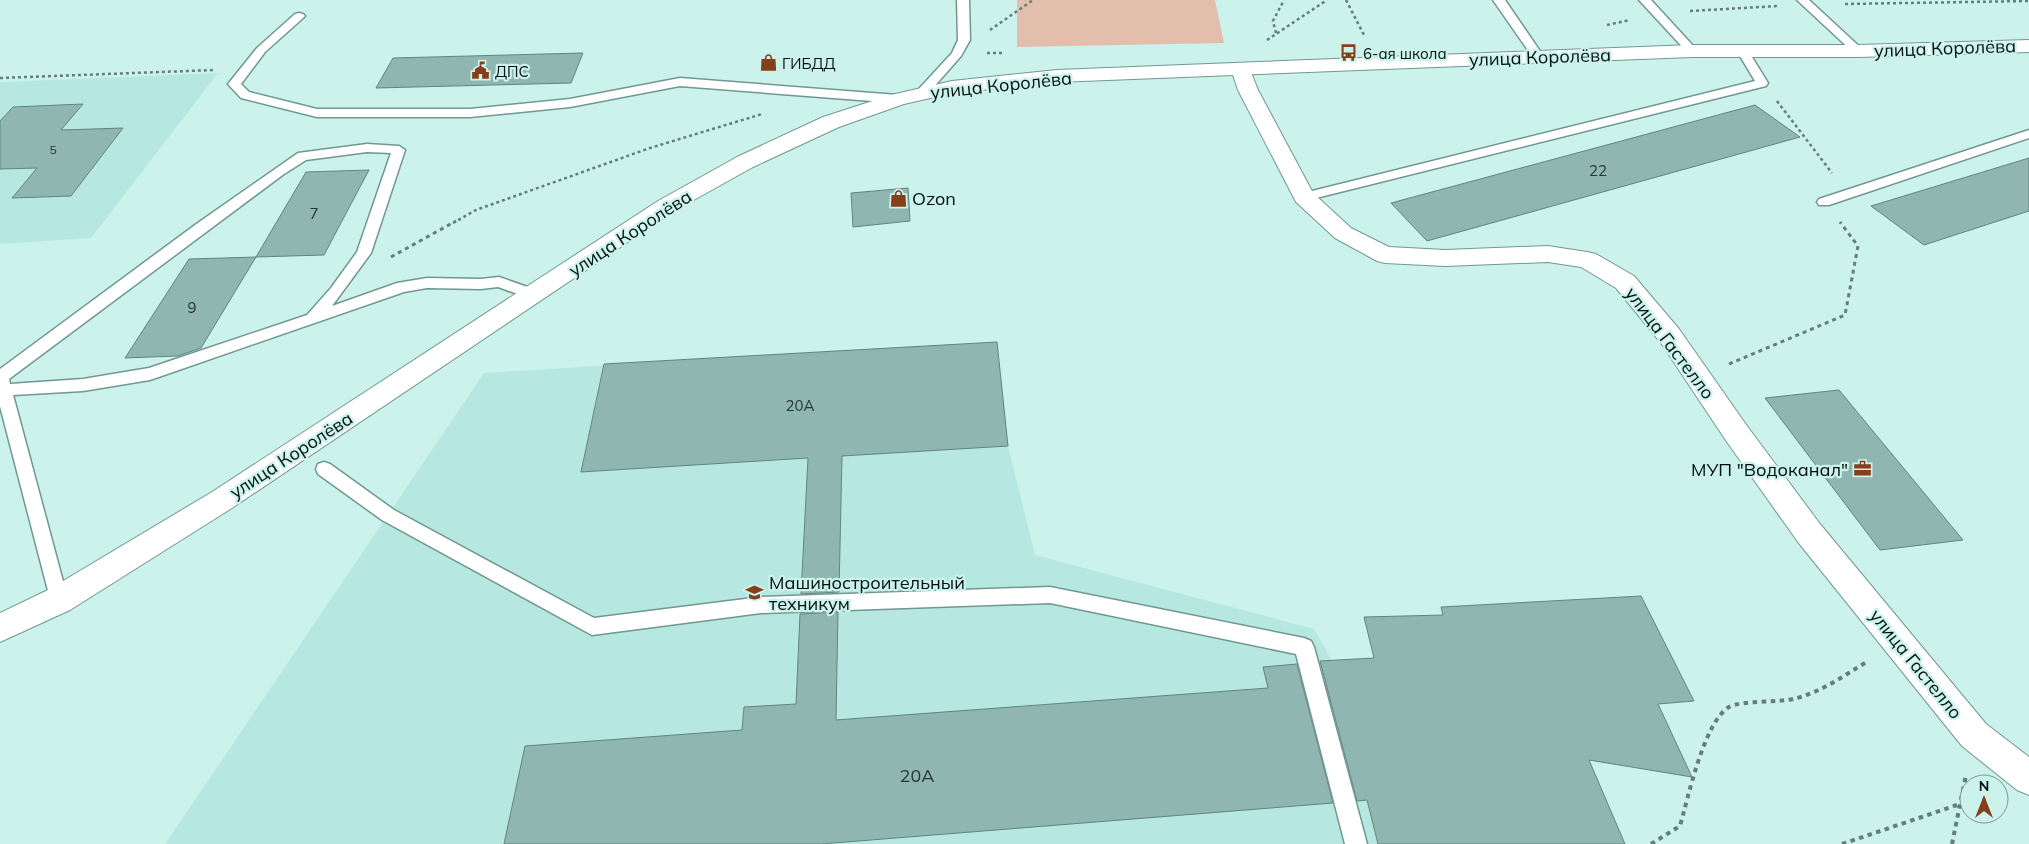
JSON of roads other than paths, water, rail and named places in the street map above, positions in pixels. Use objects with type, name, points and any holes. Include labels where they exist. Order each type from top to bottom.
[{"type":"main road","name":"улица Королёва","points":[[0,628],[59,600],[222,500],[666,206],[746,162],[831,122],[898,99],[952,87],[1057,76],[1692,51],[1858,51],[2029,46]]},
{"type":"main road","name":"улица Гастелло","points":[[1241,68],[1248,90],[1304,197],[1343,233],[1385,255],[1445,258],[1548,254],[1587,260],[1625,282],[1670,336],[1737,434],[1810,533],[1898,642],[1974,735],[2029,778]]},
{"type":"lane","points":[[921,94],[957,54],[964,40],[963,0]]},
{"type":"lane","points":[[1499,0],[1538,56]]},
{"type":"lane","points":[[1645,0],[1692,51]]},
{"type":"lane","points":[[1803,0],[1858,51]]},
{"type":"lane","points":[[299,16],[261,50],[234,84],[245,95],[317,113],[470,113],[570,103],[680,82],[898,99]]},
{"type":"lane","points":[[1304,197],[1762,82],[1744,51]]},
{"type":"lane","points":[[1824,202],[2029,134]]},
{"type":"lane","points":[[1,381],[200,228],[303,156],[368,148],[399,150],[364,253],[312,319]]},
{"type":"lane","points":[[1,381],[83,385],[150,374],[402,287],[427,283],[481,284],[499,282],[534,295]]},
{"type":"lane","points":[[1,381],[59,600]]},
{"type":"lane","points":[[324,469],[388,515],[592,628],[761,605],[1050,595],[1304,647],[1356,844]]},
{"type":"place","name":"6-ая школа","points":[[1349,53]]},
{"type":"place","name":"ГИБДД","points":[[768,63]]},
{"type":"place","name":"ДПС","points":[[481,71]]},
{"type":"place","name":"Ozon","points":[[898,198]]},
{"type":"place","name":"МУП \"Водоканал\"","points":[[1862,469]]},
{"type":"place","name":"Машиностроительный техникум","points":[[755,592]]}]
